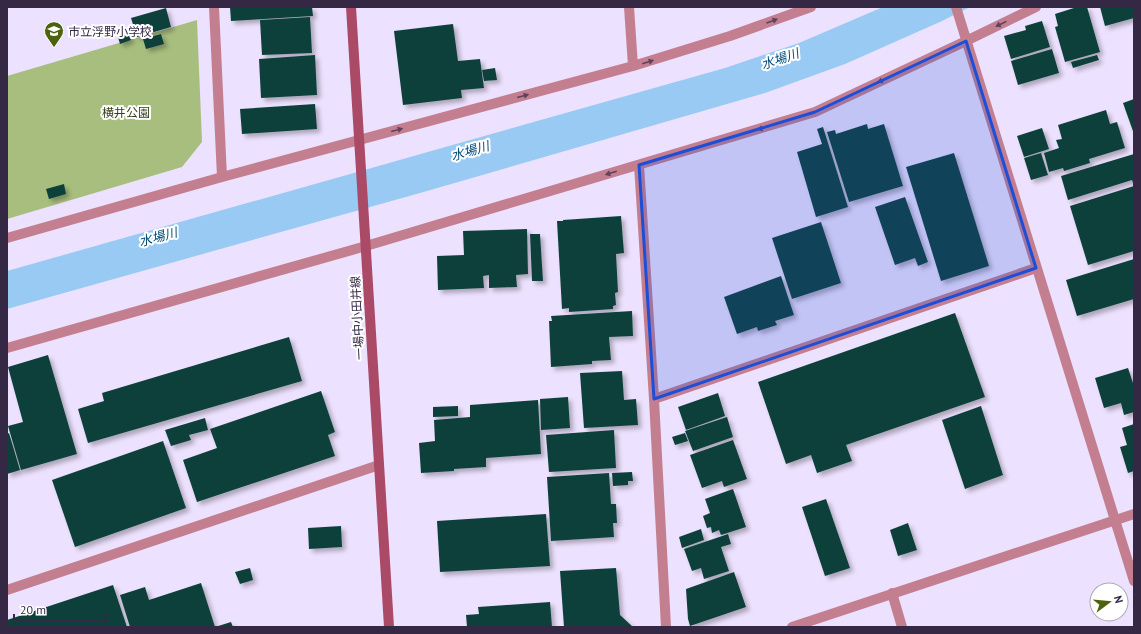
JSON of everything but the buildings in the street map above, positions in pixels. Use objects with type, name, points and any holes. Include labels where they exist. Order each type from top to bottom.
[{"type":"main road","name":"一場中小田井線","points":[[351,7],[389,627]]},
{"type":"street","points":[[214,7],[222,177]]},
{"type":"street","points":[[629,7],[633,66]]},
{"type":"street","points":[[7,238],[222,177],[633,66],[730,36],[811,7]]},
{"type":"street","points":[[956,7],[1134,581]]},
{"type":"street","points":[[7,348],[366,246],[815,112],[965,39],[1036,7]]},
{"type":"street","points":[[639,165],[654,399],[666,627]]},
{"type":"street","points":[[654,399],[1036,268]]},
{"type":"street","points":[[7,590],[379,465]]},
{"type":"street","points":[[792,627],[1134,514]]},
{"type":"street","points":[[892,594],[902,627]]},
{"type":"highlighted area","points":[[966,41],[1036,268],[654,399],[639,165],[815,112]]},
{"type":"green space","name":"横井公園","points":[[197,20],[202,142],[182,167],[7,219],[7,76]]},
{"type":"water","name":"水場川","points":[[883,7],[970,7],[845,64],[765,93],[420,193],[7,309],[7,271],[725,68],[799,43]]},
{"type":"place","name":"市立浮野小学校","points":[[54,48]]}]
